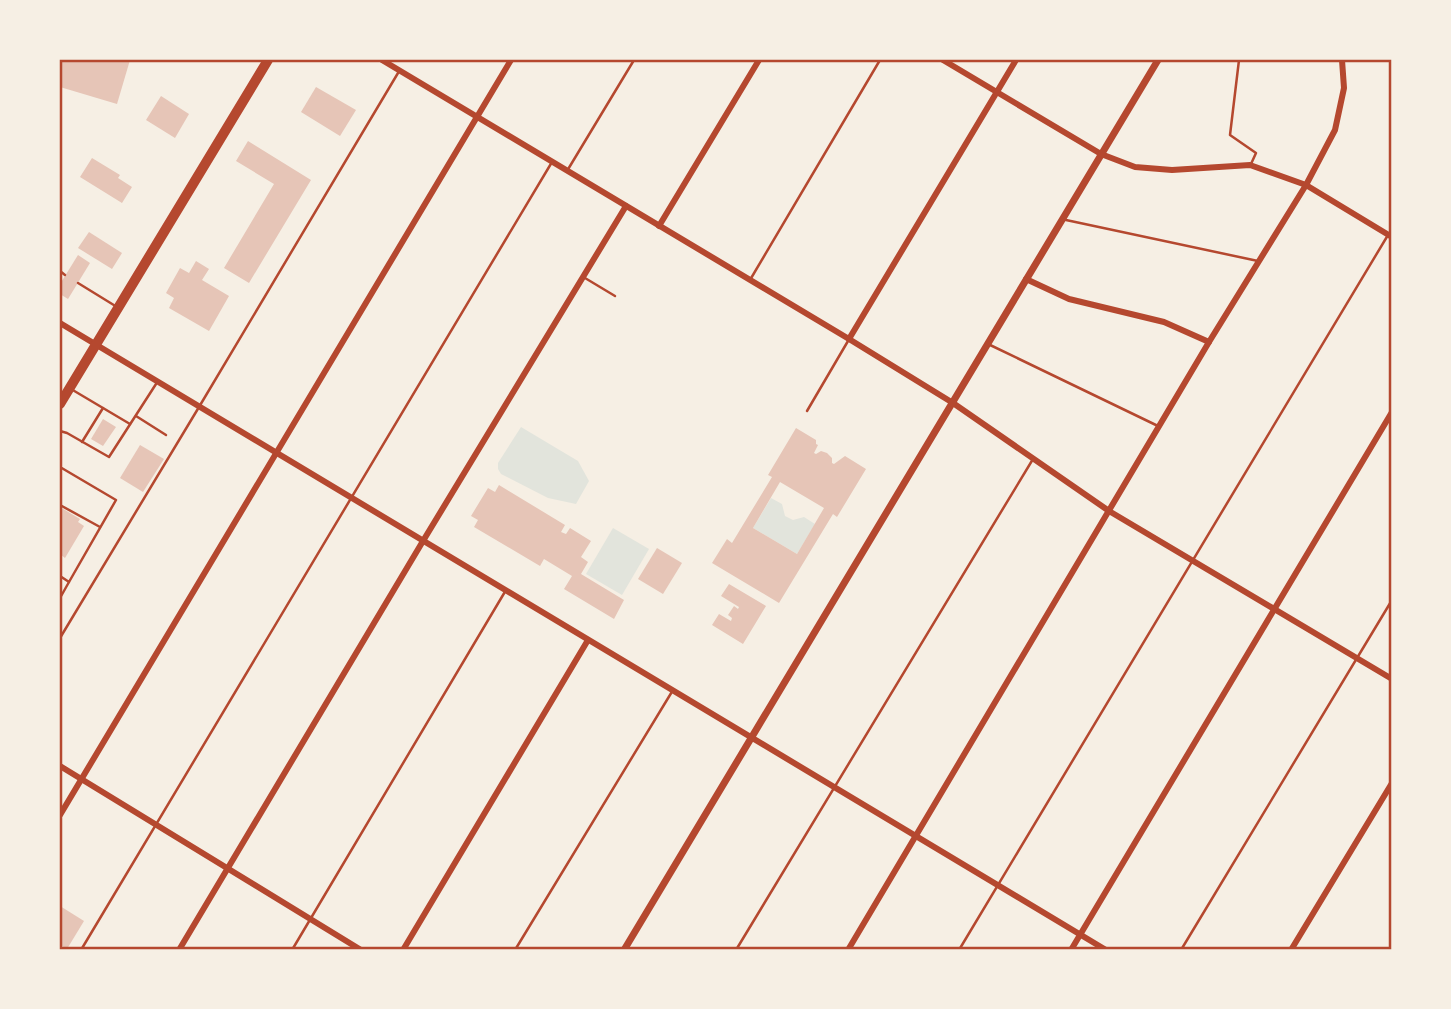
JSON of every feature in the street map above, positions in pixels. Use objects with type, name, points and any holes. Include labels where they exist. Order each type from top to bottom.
[{"type":"main road","points":[[60,404],[268,60]]},
{"type":"street","points":[[382,60],[849,339],[953,403],[1109,511],[1391,680]]},
{"type":"street","points":[[60,815],[511,60]]},
{"type":"street","points":[[659,226],[759,60]]},
{"type":"street","points":[[943,60],[1101,154],[1135,167],[1172,170],[1250,165],[1306,185],[1390,236]]},
{"type":"street","points":[[849,339],[1016,60]]},
{"type":"street","points":[[624,950],[1157,60]]},
{"type":"street","points":[[848,950],[1209,342],[1306,185],[1335,130],[1344,88],[1342,60]]},
{"type":"street","points":[[179,950],[626,206]]},
{"type":"street","points":[[1026,279],[1069,299],[1164,323],[1209,342]]},
{"type":"street","points":[[60,323],[1106,950]]},
{"type":"street","points":[[1071,950],[1391,412]]},
{"type":"street","points":[[403,950],[588,640]]},
{"type":"street","points":[[60,766],[361,950]]},
{"type":"street","points":[[1291,950],[1391,783]]},
{"type":"lane","points":[[567,171],[634,60]]},
{"type":"lane","points":[[750,280],[880,60]]},
{"type":"lane","points":[[1239,60],[1230,135],[1256,153],[1250,165]]},
{"type":"lane","points":[[60,638],[399,70]]},
{"type":"lane","points":[[81,950],[552,162]]},
{"type":"lane","points":[[1062,219],[1259,261]]},
{"type":"lane","points":[[959,950],[1390,236]]},
{"type":"lane","points":[[60,271],[65,275]]},
{"type":"lane","points":[[583,276],[615,296]]},
{"type":"lane","points":[[78,283],[118,307]]},
{"type":"lane","points":[[807,411],[849,339]]},
{"type":"lane","points":[[988,344],[1159,427]]},
{"type":"lane","points":[[60,430],[109,457],[157,382]]},
{"type":"lane","points":[[69,388],[130,424]]},
{"type":"lane","points":[[82,442],[103,408]]},
{"type":"lane","points":[[136,416],[166,435]]},
{"type":"lane","points":[[736,950],[1033,459]]},
{"type":"lane","points":[[60,467],[116,500],[60,598]]},
{"type":"lane","points":[[60,505],[100,527]]},
{"type":"lane","points":[[60,576],[69,582]]},
{"type":"lane","points":[[292,950],[506,590]]},
{"type":"lane","points":[[1181,950],[1391,600]]},
{"type":"lane","points":[[515,950],[673,690]]},
{"type":"shaded area","points":[[521,427],[578,461],[589,481],[576,504],[548,498],[501,474],[498,463]]},
{"type":"shaded area","points":[[771,498],[782,504],[785,516],[793,520],[804,517],[815,524],[797,554],[753,528]]},
{"type":"shaded area","points":[[613,528],[649,549],[622,595],[586,574]]},
{"type":"building","points":[[60,60],[130,60],[117,104],[60,87]]},
{"type":"building","points":[[316,87],[356,110],[340,136],[301,112]]},
{"type":"building","points":[[161,96],[189,114],[175,138],[146,120]]},
{"type":"building","points":[[248,141],[311,180],[249,283],[224,268],[274,184],[236,161]]},
{"type":"building","points":[[92,158],[120,175],[118,178],[132,187],[122,203],[80,177]]},
{"type":"building","points":[[89,232],[122,253],[112,269],[78,248]]},
{"type":"building","points":[[78,255],[90,263],[68,299],[60,294],[60,284]]},
{"type":"building","points":[[196,261],[209,269],[202,280],[229,296],[209,331],[169,308],[174,298],[166,293],[180,268],[189,273]]},
{"type":"building","points":[[103,419],[116,427],[103,446],[91,439]]},
{"type":"building","points":[[796,428],[816,440],[818,445],[814,453],[827,453],[834,464],[845,456],[866,469],[837,517],[833,514],[779,603],[712,563],[727,539],[732,543],[772,477],[768,475]],"holes":[[[780,482],[824,508],[797,554],[753,528]]]},
{"type":"building","points":[[140,445],[164,459],[143,492],[120,478]]},
{"type":"building","points":[[499,485],[565,525],[561,532],[566,534],[570,528],[591,541],[581,557],[588,562],[581,574],[624,600],[614,619],[564,589],[572,576],[544,559],[540,566],[474,527],[478,520],[471,516],[488,488],[495,492]]},
{"type":"building","points":[[60,507],[80,519],[78,522],[84,526],[65,558],[60,554]]},
{"type":"building","points":[[657,548],[682,563],[663,594],[638,579]]},
{"type":"building","points":[[729,584],[766,606],[743,644],[712,625],[719,614],[731,621],[732,618],[728,615],[734,606],[738,609],[739,607],[721,596]]},
{"type":"building","points":[[60,906],[84,921],[67,949],[60,945]]}]
